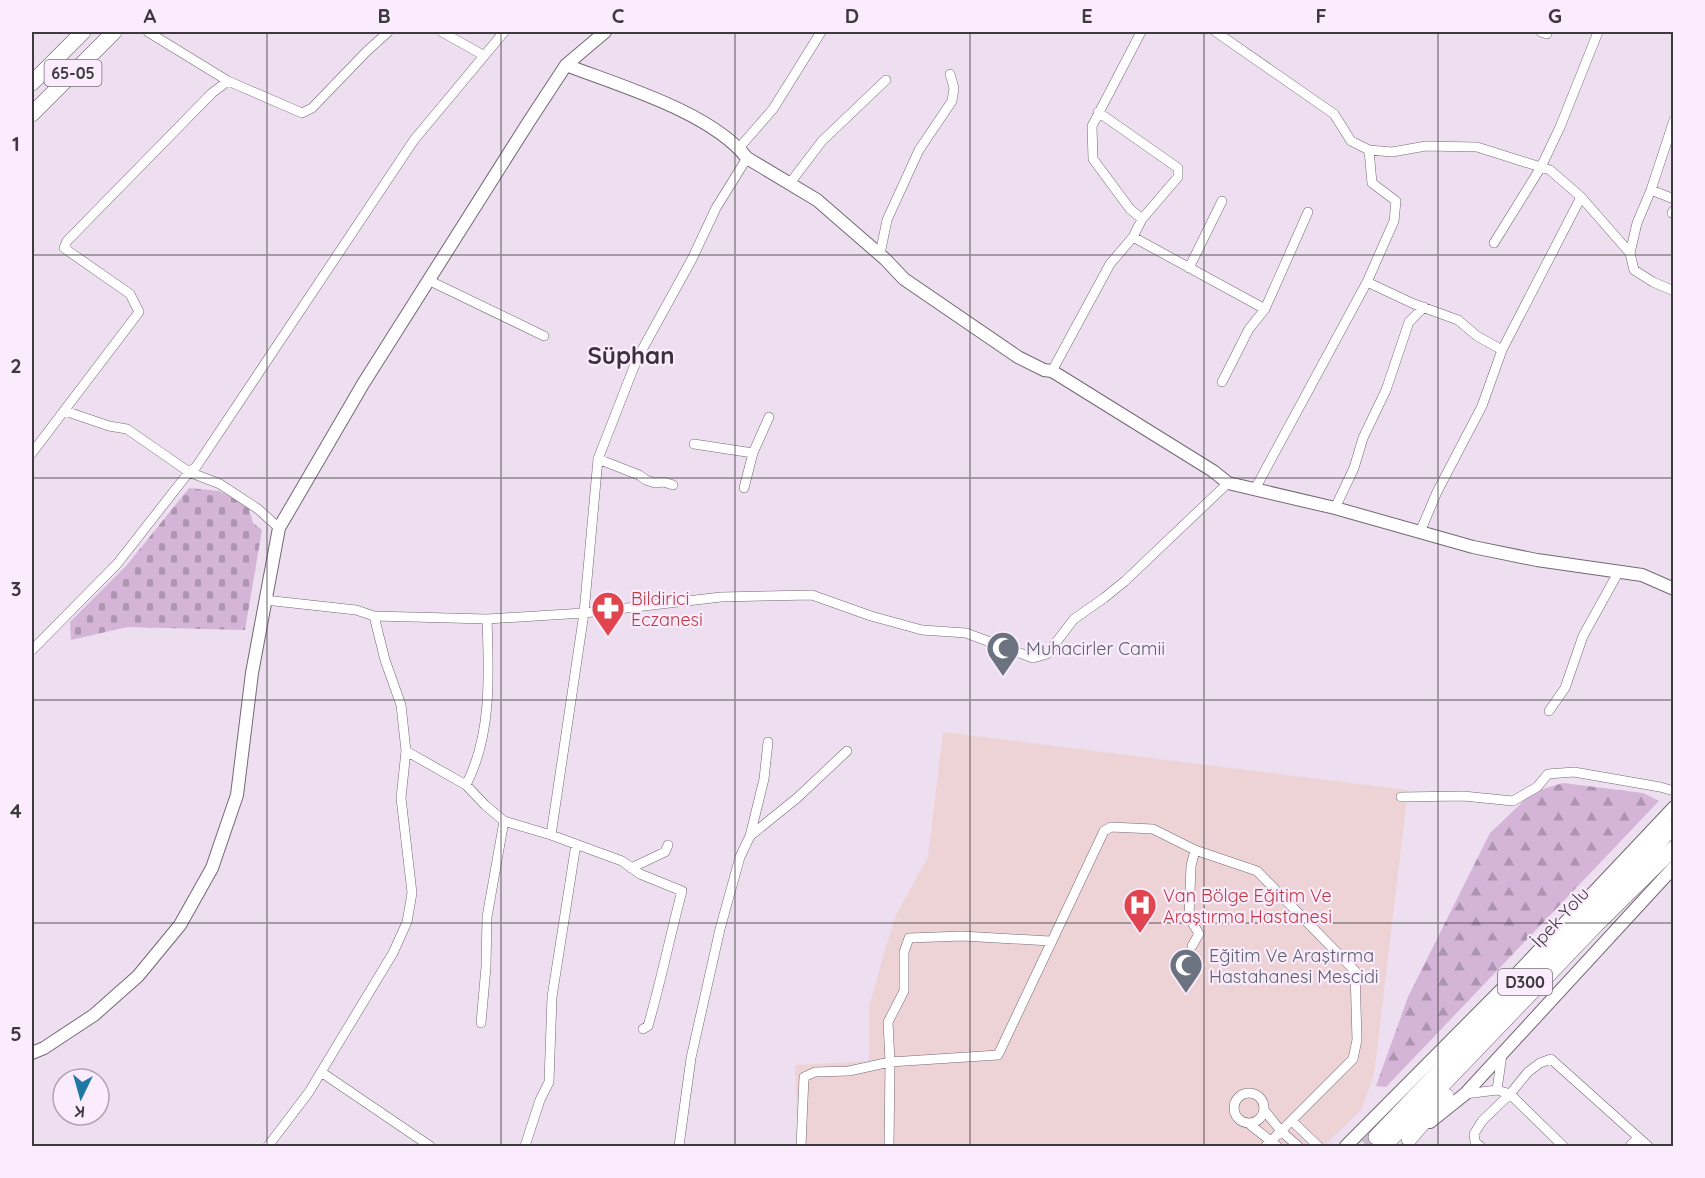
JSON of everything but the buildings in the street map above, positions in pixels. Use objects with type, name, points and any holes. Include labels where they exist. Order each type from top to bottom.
[{"type":"highway","name":"65-05","points":[[32,83],[83,32]]},
{"type":"highway","name":"65-05","points":[[32,114],[114,32]]},
{"type":"highway","name":"İpek Yolu","points":[[1375,1137],[1674,826]]},
{"type":"highway","name":"İpek Yolu","points":[[1375,1137],[1596,925],[1672,856]]},
{"type":"highway","points":[[1406,1143],[1441,1101],[1672,856]]},
{"type":"street","points":[[148,32],[228,81],[302,113],[312,108],[388,32]]},
{"type":"street","points":[[442,32],[483,55]]},
{"type":"street","points":[[32,650],[117,564],[189,472],[196,467],[414,140],[504,32]]},
{"type":"street","points":[[32,1053],[44,1048],[94,1015],[138,976],[180,925],[212,868],[237,795],[252,673],[279,528],[363,384],[566,65],[605,32]]},
{"type":"street","points":[[551,835],[584,613],[598,459],[637,359],[692,258],[743,153],[821,32]]},
{"type":"street","points":[[1141,32],[1092,126],[1093,159],[1130,209],[1142,219]]},
{"type":"street","points":[[1216,32],[1334,114],[1351,141],[1369,150],[1392,152],[1426,146],[1477,147],[1550,170],[1581,197],[1630,253]]},
{"type":"street","points":[[1494,243],[1541,167],[1598,32]]},
{"type":"street","points":[[566,65],[666,105],[706,124],[743,153],[817,200],[880,254],[904,279],[1018,357],[1044,370],[1052,371],[1213,471],[1228,483],[1335,508],[1484,549],[1538,560],[1642,575],[1674,589]]},
{"type":"street","points":[[880,254],[887,220],[919,150],[952,101],[954,88],[950,74]]},
{"type":"street","points":[[790,183],[822,141],[886,80]]},
{"type":"street","points":[[32,453],[139,312],[130,294],[64,248],[67,241],[212,93],[228,81]]},
{"type":"street","points":[[1052,371],[1110,264],[1133,237],[1142,219],[1178,177],[1178,168],[1098,112]]},
{"type":"street","points":[[1674,120],[1651,190],[1637,223],[1630,253],[1634,270],[1674,291]]},
{"type":"street","points":[[1255,489],[1367,282],[1394,220],[1396,201],[1372,183],[1369,150]]},
{"type":"street","points":[[1651,190],[1674,199]]},
{"type":"street","points":[[1420,532],[1447,473],[1482,406],[1502,351],[1581,197]]},
{"type":"street","points":[[1189,268],[1222,201]]},
{"type":"street","points":[[1222,382],[1250,329],[1265,309],[1308,212]]},
{"type":"street","points":[[1133,237],[1265,309]]},
{"type":"street","points":[[428,280],[544,336]]},
{"type":"street","points":[[1367,282],[1458,320],[1477,336],[1502,351]]},
{"type":"street","points":[[1335,508],[1354,468],[1363,438],[1386,390],[1409,322],[1424,307]]},
{"type":"street","points":[[65,411],[98,423],[127,429],[189,472],[220,484],[258,509],[279,528]]},
{"type":"street","points":[[744,488],[753,453],[769,417]]},
{"type":"street","points":[[694,444],[753,453]]},
{"type":"street","points":[[598,459],[646,480],[673,485]]},
{"type":"street","points":[[265,600],[356,610],[374,616],[487,619],[584,613],[721,597],[812,595],[871,616],[922,630],[966,633],[1033,658],[1047,654],[1074,619],[1125,581],[1228,483]]},
{"type":"street","points":[[1549,711],[1565,688],[1582,636],[1619,571]]},
{"type":"street","points":[[268,1146],[309,1092],[393,953],[407,922],[412,893],[401,798],[406,751],[401,705],[385,660],[374,616]]},
{"type":"street","points":[[466,785],[475,768],[489,688],[487,619]]},
{"type":"street","points":[[679,1146],[691,1058],[740,856],[750,836],[764,779],[768,742]]},
{"type":"street","points":[[406,751],[466,785],[484,805],[504,821],[551,835],[622,861],[640,874],[682,891],[669,938],[661,982],[648,1026],[643,1029]]},
{"type":"street","points":[[750,836],[797,798],[847,751]]},
{"type":"street","points":[[1401,797],[1463,796],[1513,801],[1537,787],[1548,774],[1574,772],[1674,791]]},
{"type":"street","points":[[1361,1146],[1375,1137],[1508,984],[1674,807]]},
{"type":"street","points":[[481,1023],[487,917],[504,821]]},
{"type":"street","points":[[801,1146],[804,1077],[815,1072],[849,1071],[890,1062],[998,1055],[1104,831],[1111,827],[1153,829],[1196,850],[1257,871],[1355,971],[1357,1040],[1355,1053],[1346,1066],[1281,1131],[1272,1145],[1248,1123]]},
{"type":"street","points":[[525,1146],[540,1100],[549,1082],[552,997],[576,844]]},
{"type":"street","points":[[631,867],[665,852],[668,844]]},
{"type":"street","points":[[1192,946],[1199,934],[1189,917],[1191,866],[1196,850]]},
{"type":"street","points":[[1406,1143],[1465,1094],[1672,856]]},
{"type":"street","points":[[889,1146],[888,1022],[903,992],[904,952],[909,938],[962,936],[1050,941]]},
{"type":"street","points":[[1497,1090],[1502,1054]]},
{"type":"street","points":[[1480,1146],[1475,1142],[1474,1134],[1482,1121],[1510,1094],[1528,1072],[1540,1063],[1551,1059],[1648,1146]]},
{"type":"street","points":[[321,1072],[430,1146]]},
{"type":"street","points":[[1465,1094],[1497,1090],[1510,1094],[1563,1146]]},
{"type":"street","points":[[1264,1110],[1260,1118],[1248,1123],[1242,1122],[1235,1114],[1234,1104],[1244,1093],[1255,1094],[1262,1101],[1264,1110],[1281,1131],[1298,1146]]},
{"type":"street","points":[[1292,1121],[1318,1146]]},
{"type":"street","points":[[1346,1146],[1375,1137]]},
{"type":"street","points":[[1630,1146],[1638,1137]]},
{"type":"shaded area","name":"Van Bölge Eğitim Ve Araştırma Hastanesi","points":[[943,732],[1408,790],[1374,1075],[1361,1110],[1324,1146],[798,1146],[795,1065],[869,1061],[869,1007],[884,953],[896,915],[928,857]]},
{"type":"green space","points":[[189,488],[219,491],[248,505],[253,523],[262,530],[245,630],[127,627],[71,640],[70,622],[127,565]]},
{"type":"green space","points":[[1563,783],[1643,793],[1659,801],[1386,1087],[1376,1086],[1408,997],[1490,833],[1533,792]]},
{"type":"tunnel","points":[[1367,1146],[1376,1137]]},
{"type":"place","name":"Bildirici Eczanesi","points":[[608,637]]},
{"type":"place","name":"Muhacirler Camii","points":[[1003,677]]},
{"type":"place","name":"Van Bölge Eğitim Ve Araştırma Hastanesi","points":[[1140,934]]},
{"type":"place","name":"Eğitim Ve Araştırma Hastahanesi Mescidi","points":[[1186,994]]},
{"type":"district","name":"Süphan","points":[[631,355]]}]
